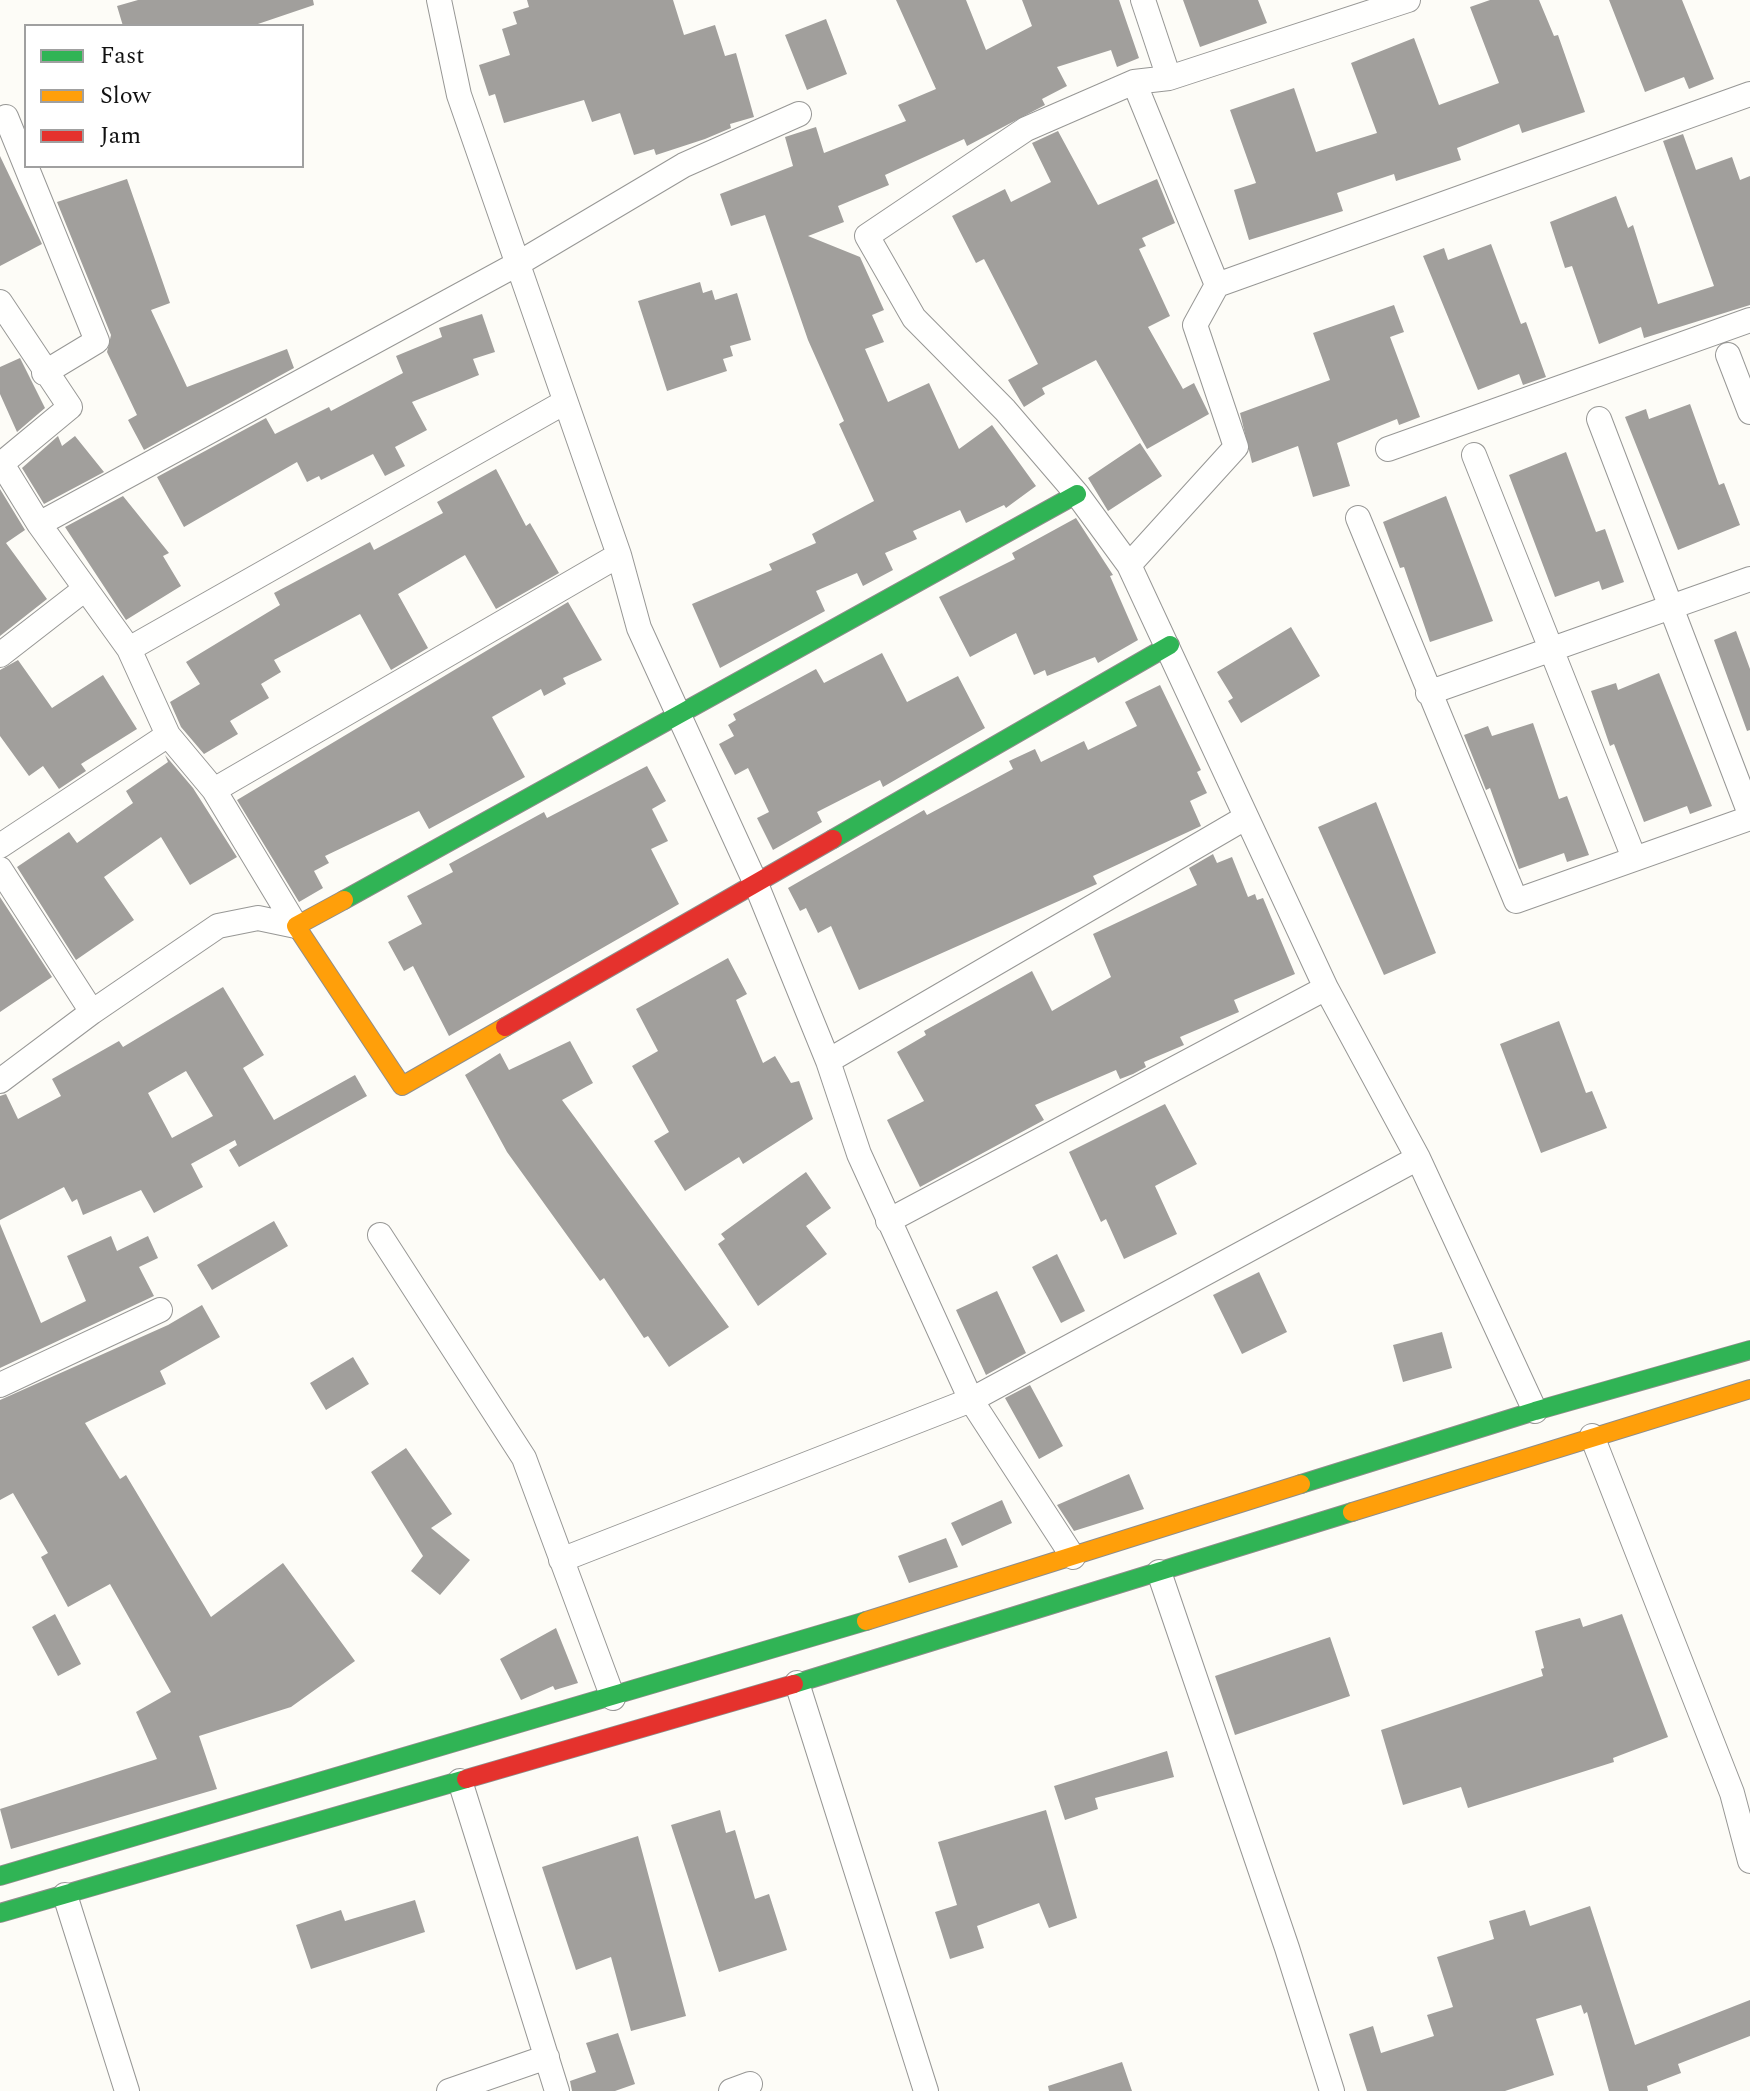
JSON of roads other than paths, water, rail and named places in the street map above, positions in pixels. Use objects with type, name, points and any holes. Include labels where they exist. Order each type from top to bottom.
[{"type":"main road","points":[[1077,494],[296,926],[402,1086],[1170,645]]},
{"type":"main road","points":[[4,1867],[613,1698],[1535,1411],[1750,1350]]},
{"type":"main road","points":[[0,1913],[797,1683],[1750,1389]]},
{"type":"street","points":[[439,0],[459,95],[619,555],[639,628],[756,884],[828,1061],[859,1154],[971,1400],[1073,1557]]},
{"type":"street","points":[[1143,0],[1169,78]]},
{"type":"street","points":[[1408,0],[1169,78],[1134,82],[1026,129],[867,236],[914,318],[1005,410],[1077,494],[1129,565],[1170,645],[1245,818],[1326,988],[1418,1158],[1535,1411]]},
{"type":"street","points":[[1134,82],[1217,285]]},
{"type":"street","points":[[1129,565],[1236,447],[1195,325],[1217,285],[1750,94]]},
{"type":"street","points":[[39,524],[519,263],[684,165],[799,114]]},
{"type":"street","points":[[0,120],[6,117],[24,161]]},
{"type":"street","points":[[27,168],[97,341],[44,373]]},
{"type":"street","points":[[0,302],[44,373],[70,407],[1,464],[39,524],[129,649],[168,735],[214,790],[296,926]]},
{"type":"street","points":[[1388,449],[1750,320]]},
{"type":"street","points":[[1728,355],[1750,412]]},
{"type":"street","points":[[129,649],[565,402]]},
{"type":"street","points":[[1358,518],[1516,901],[1750,816],[1599,419]]},
{"type":"street","points":[[1474,455],[1634,858]]},
{"type":"street","points":[[214,790],[619,555]]},
{"type":"street","points":[[1428,693],[1750,579]]},
{"type":"street","points":[[0,655],[85,589]]},
{"type":"street","points":[[0,846],[168,735]]},
{"type":"street","points":[[828,1061],[1245,818]]},
{"type":"street","points":[[0,869],[92,1012]]},
{"type":"street","points":[[0,1081],[92,1012],[218,926],[258,918],[296,926]]},
{"type":"street","points":[[888,1221],[1326,988]]},
{"type":"street","points":[[561,1560],[971,1400],[1418,1158]]},
{"type":"street","points":[[380,1235],[524,1458],[613,1698]]},
{"type":"street","points":[[0,1385],[160,1310]]},
{"type":"street","points":[[1592,1436],[1741,1791],[1750,1861]]},
{"type":"street","points":[[1159,1572],[1287,1948],[1332,2091]]},
{"type":"street","points":[[797,1683],[926,2091]]},
{"type":"street","points":[[460,1781],[557,2091]]},
{"type":"street","points":[[65,1895],[127,2091]]},
{"type":"street","points":[[449,2091],[547,2057]]}]
